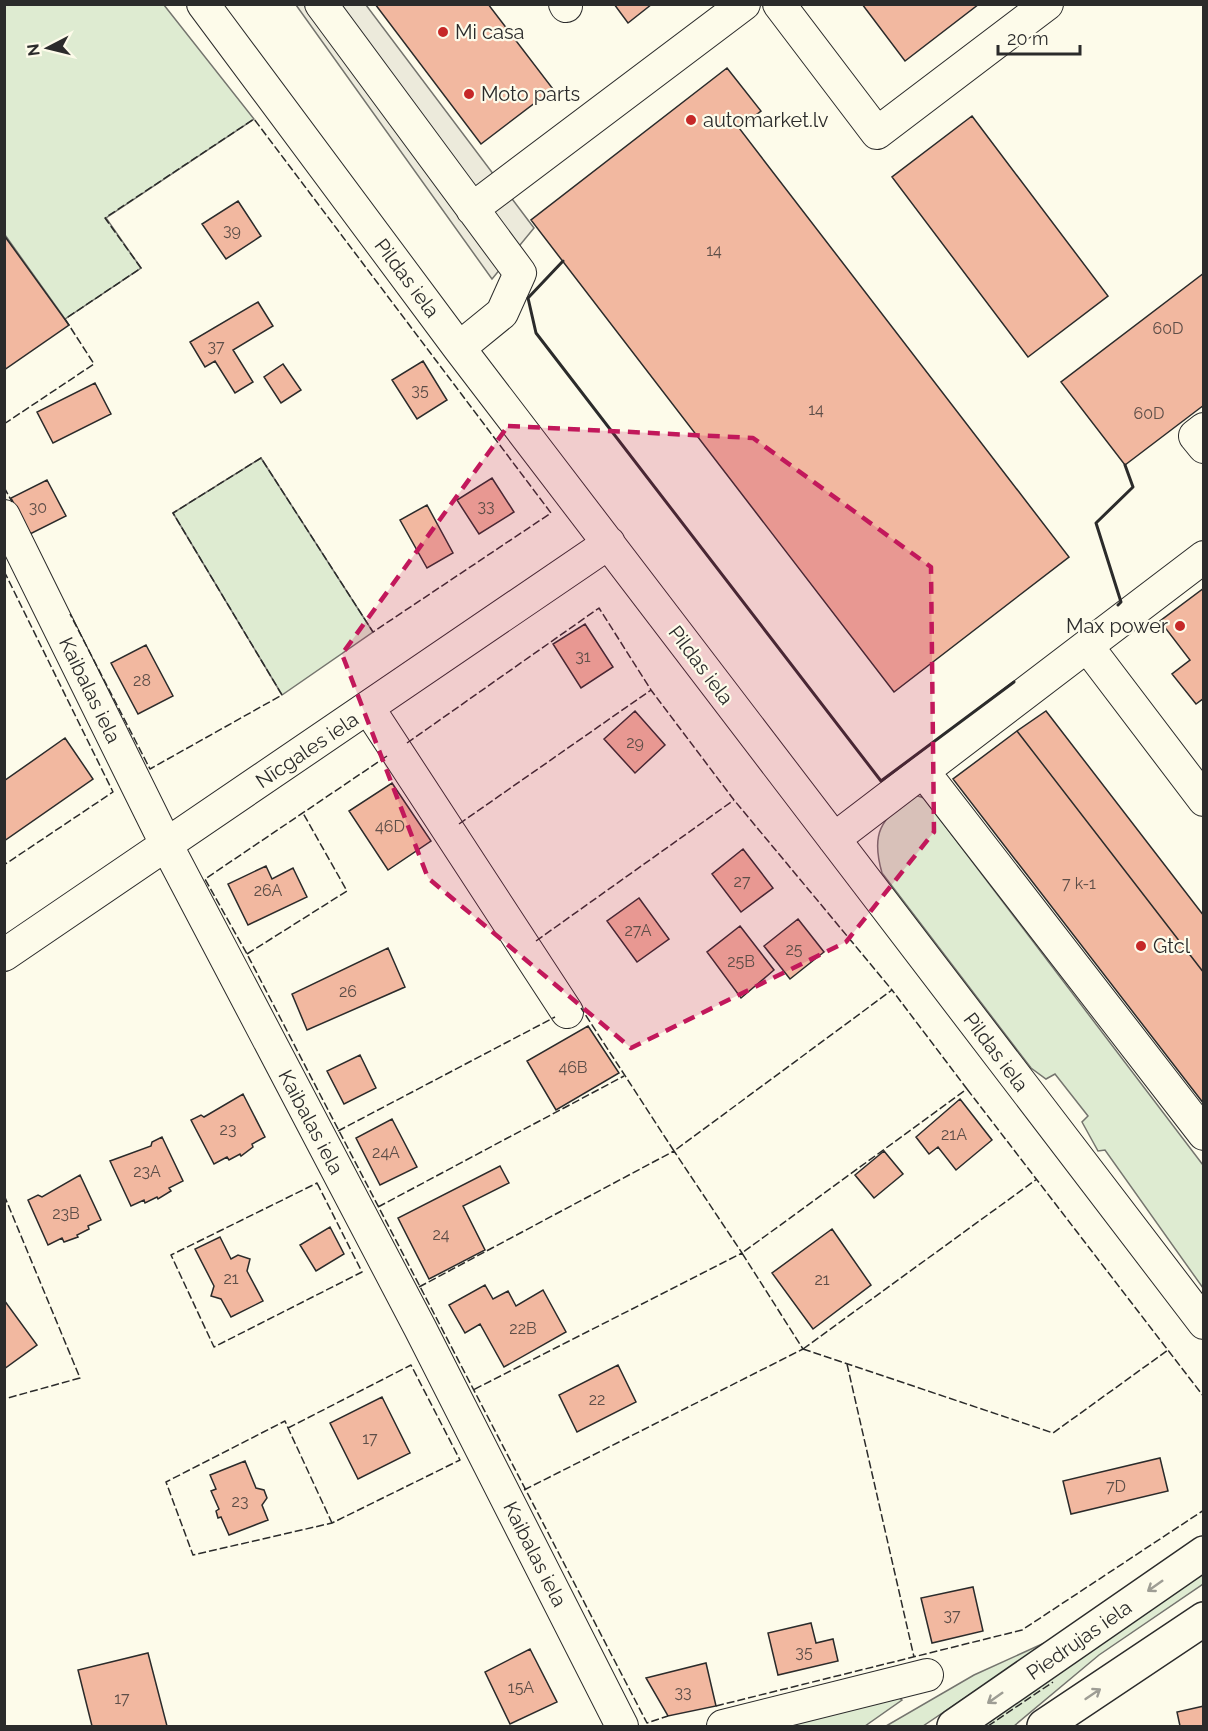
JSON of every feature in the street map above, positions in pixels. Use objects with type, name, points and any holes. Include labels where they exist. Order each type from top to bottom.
[{"type":"main road","name":"Piedrujas iela","points":[[954,1726],[1203,1553]]},
{"type":"main road","points":[[1044,1726],[1203,1619]]},
{"type":"street","name":"Pildas iela","points":[[203,4],[459,348],[1203,1323]]},
{"type":"street","points":[[321,4],[520,273],[502,313],[459,348]]},
{"type":"street","points":[[472,208],[744,4]]},
{"type":"street","points":[[779,4],[877,133],[1047,4]]},
{"type":"street","points":[[1203,429],[1195,436],[1203,447]]},
{"type":"street","name":"Kaibalas iela","points":[[4,516],[165,844],[420,1328],[622,1726]]},
{"type":"street","name":"Nīcgales iela","points":[[4,955],[165,844],[369,709],[609,543]]},
{"type":"street","points":[[834,839],[1203,557]]},
{"type":"street","points":[[1087,646],[1203,800]]},
{"type":"street","points":[[369,709],[567,1012]]},
{"type":"street","points":[[923,771],[1203,1134]]},
{"type":"street","points":[[723,1726],[927,1675]]},
{"type":"highlighted area","points":[[508,426],[753,438],[931,567],[934,832],[846,942],[631,1048],[428,878],[342,654]]},
{"type":"green space","points":[[5,5],[164,5],[254,119],[106,218],[141,268],[65,319],[5,235]]},
{"type":"green space","points":[[261,458],[373,632],[282,695],[173,513]]},
{"type":"green space","points":[[912,794],[924,798],[1203,1165],[1203,1288],[1105,1150],[1098,1151],[1082,1122],[1088,1116],[1055,1074],[1046,1079],[1031,1068],[882,873],[877,847],[881,828],[893,812]]},
{"type":"green space","points":[[1203,1574],[1203,1584],[1099,1655],[1014,1726],[978,1726]]},
{"type":"green space","points":[[1051,1640],[923,1726],[886,1726],[974,1675]]},
{"type":"green space","points":[[893,1694],[902,1700],[865,1726],[760,1726]]},
{"type":"shaded area","points":[[296,5],[366,5],[534,228],[492,279]]},
{"type":"building","points":[[375,4],[488,4],[553,89],[481,144]]},
{"type":"building","points":[[614,4],[652,4],[628,23]]},
{"type":"building","points":[[862,4],[979,4],[905,61]]},
{"type":"building","points":[[727,68],[761,111],[739,128],[1069,557],[894,692],[531,220]]},
{"type":"building","points":[[972,116],[1108,296],[1028,357],[892,177]]},
{"type":"building","points":[[238,201],[261,236],[226,259],[202,224]]},
{"type":"building","points":[[6,238],[69,325],[4,370],[4,239]]},
{"type":"building","points":[[1204,273],[1204,405],[1125,465],[1061,382]]},
{"type":"building","points":[[258,302],[273,326],[233,350],[253,382],[235,393],[215,361],[205,367],[190,342]]},
{"type":"building","points":[[423,361],[447,400],[417,419],[392,380]]},
{"type":"building","points":[[283,364],[301,390],[281,403],[264,377]]},
{"type":"building","points":[[95,383],[111,414],[53,443],[37,412]]},
{"type":"building","points":[[492,478],[514,512],[479,534],[457,500]]},
{"type":"building","points":[[47,480],[66,516],[30,534],[11,498]]},
{"type":"building","points":[[427,505],[453,553],[427,568],[400,520]]},
{"type":"building","points":[[1204,588],[1204,698],[1196,704],[1172,674],[1190,660],[1160,621]]},
{"type":"building","points":[[585,624],[613,667],[581,688],[553,644]]},
{"type":"building","points":[[146,645],[173,696],[138,714],[111,663]]},
{"type":"building","points":[[635,711],[665,745],[635,773],[604,739]]},
{"type":"building","points":[[1046,711],[1204,916],[1204,973],[1017,731]]},
{"type":"building","points":[[1017,731],[1204,973],[1204,1104],[953,779]]},
{"type":"building","points":[[65,738],[93,779],[4,841],[4,781]]},
{"type":"building","points":[[392,783],[431,841],[388,870],[349,811]]},
{"type":"building","points":[[743,849],[773,888],[741,912],[712,874]]},
{"type":"building","points":[[266,866],[272,879],[293,868],[307,897],[248,925],[228,884]]},
{"type":"building","points":[[639,898],[669,939],[637,962],[607,921]]},
{"type":"building","points":[[798,919],[824,952],[790,979],[764,946]]},
{"type":"building","points":[[740,926],[774,970],[741,998],[707,952]]},
{"type":"building","points":[[388,948],[405,987],[307,1030],[292,994]]},
{"type":"building","points":[[588,1026],[619,1073],[556,1110],[527,1061]]},
{"type":"building","points":[[360,1055],[376,1088],[344,1104],[327,1071]]},
{"type":"building","points":[[243,1094],[265,1137],[252,1144],[253,1147],[241,1156],[240,1154],[229,1160],[227,1157],[214,1164],[191,1120],[201,1115],[204,1117]]},
{"type":"building","points":[[960,1099],[992,1140],[956,1170],[938,1147],[929,1154],[916,1137]]},
{"type":"building","points":[[392,1119],[417,1167],[380,1185],[356,1138]]},
{"type":"building","points":[[162,1137],[183,1181],[169,1188],[171,1191],[158,1199],[157,1197],[145,1203],[144,1200],[131,1206],[110,1161],[151,1146],[152,1142]]},
{"type":"building","points":[[884,1151],[903,1174],[874,1198],[855,1175]]},
{"type":"building","points":[[500,1166],[509,1183],[463,1206],[485,1250],[429,1279],[398,1218]]},
{"type":"building","points":[[80,1175],[101,1220],[88,1226],[89,1229],[77,1235],[78,1237],[64,1242],[62,1238],[48,1245],[28,1200],[38,1195],[42,1197]]},
{"type":"building","points":[[330,1227],[344,1254],[316,1271],[300,1245]]},
{"type":"building","points":[[832,1229],[871,1285],[813,1329],[772,1273]]},
{"type":"building","points":[[220,1237],[231,1259],[238,1255],[250,1259],[247,1271],[263,1301],[231,1317],[221,1299],[211,1296],[214,1286],[195,1249]]},
{"type":"building","points":[[485,1285],[493,1299],[508,1291],[516,1306],[543,1290],[566,1332],[504,1367],[480,1324],[465,1333],[449,1305]]},
{"type":"building","points":[[4,1300],[37,1345],[4,1369]]},
{"type":"building","points":[[618,1365],[636,1402],[577,1432],[559,1395]]},
{"type":"building","points":[[382,1397],[410,1453],[358,1479],[330,1423]]},
{"type":"building","points":[[1160,1458],[1168,1491],[1071,1514],[1063,1481]]},
{"type":"building","points":[[245,1461],[256,1488],[264,1490],[267,1498],[262,1505],[268,1520],[229,1535],[221,1517],[218,1518],[216,1511],[219,1509],[211,1491],[216,1489],[210,1475]]},
{"type":"building","points":[[973,1587],[983,1631],[932,1643],[921,1598]]},
{"type":"building","points":[[811,1623],[816,1643],[833,1639],[838,1661],[778,1675],[768,1633]]},
{"type":"building","points":[[530,1649],[557,1702],[510,1724],[485,1672]]},
{"type":"building","points":[[148,1653],[167,1726],[92,1726],[78,1670]]},
{"type":"building","points":[[706,1663],[716,1706],[668,1716],[646,1678]]},
{"type":"building","points":[[1204,1706],[1204,1726],[1180,1726],[1177,1712]]},
{"type":"fence","points":[[4,424],[94,364],[65,319],[141,268],[105,218],[254,119],[551,513],[373,632],[261,458],[173,513],[282,695],[150,769],[70,614]]},
{"type":"fence","points":[[4,487],[12,502]]},
{"type":"fence","points":[[4,571],[113,792],[4,865]]},
{"type":"fence","points":[[407,743],[599,608],[651,690],[734,800],[892,990]]},
{"type":"fence","points":[[459,824],[651,690]]},
{"type":"fence","points":[[387,756],[205,879],[247,954],[647,1723],[668,1716]]},
{"type":"fence","points":[[536,941],[734,800]]},
{"type":"fence","points":[[247,954],[347,891],[303,813]]},
{"type":"fence","points":[[524,1490],[803,1349],[742,1253],[967,1089],[892,990],[674,1151],[581,1008]]},
{"type":"fence","points":[[338,1131],[555,1017]]},
{"type":"fence","points":[[378,1207],[624,1076]]},
{"type":"fence","points":[[967,1089],[1204,1397]]},
{"type":"fence","points":[[419,1287],[674,1151],[742,1253],[473,1390]]},
{"type":"fence","points":[[803,1349],[1037,1179]]},
{"type":"fence","points":[[317,1183],[362,1272],[214,1347],[171,1255],[317,1183]]},
{"type":"fence","points":[[4,1195],[80,1378],[4,1399]]},
{"type":"fence","points":[[803,1349],[1053,1433],[1168,1350]]},
{"type":"fence","points":[[847,1364],[914,1657]]},
{"type":"fence","points":[[288,1428],[411,1365],[460,1460],[332,1523],[193,1555],[166,1482],[285,1421],[288,1428],[332,1523]]},
{"type":"fence","points":[[716,1706],[1022,1630],[1204,1510]]},
{"type":"fence","points":[[988,1726],[1053,1682]]},
{"type":"wall","points":[[563,261],[528,298],[536,333],[881,781],[1014,682]]},
{"type":"wall","points":[[1118,605],[1121,602],[1096,523],[1133,487],[1125,465]]},
{"type":"place","name":"Mi casa","points":[[443,32]]},
{"type":"place","name":"Moto parts","points":[[469,94]]},
{"type":"place","name":"automarket.lv","points":[[691,120]]},
{"type":"place","name":"Max power","points":[[1180,626]]},
{"type":"place","name":"Gtcl","points":[[1141,946]]}]
